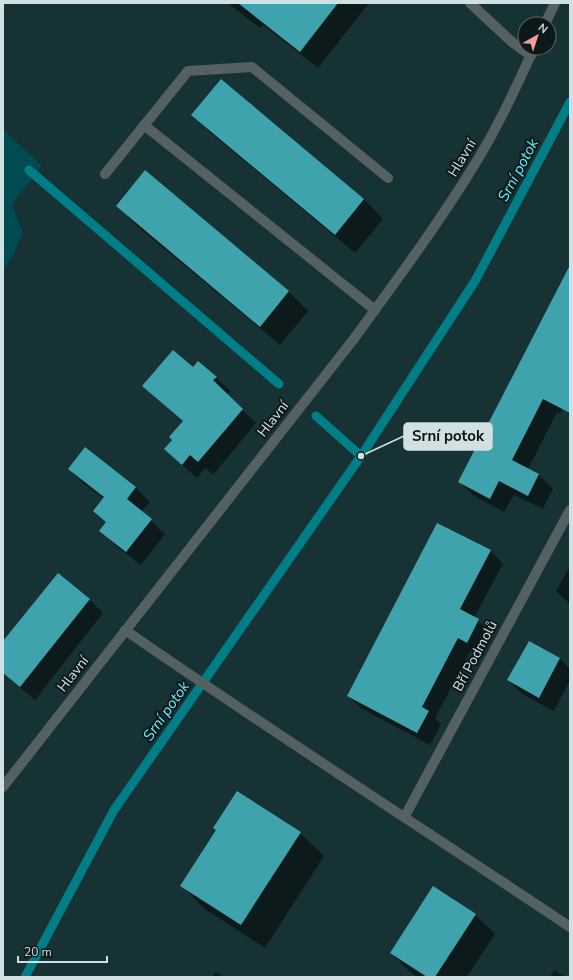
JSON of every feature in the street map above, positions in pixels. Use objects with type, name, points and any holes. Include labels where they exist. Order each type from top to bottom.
[{"type":"street","points":[[470,3],[512,42],[517,44]]},
{"type":"street","points":[[549,16],[555,3]]},
{"type":"street","name":"Hlavní","points":[[3,787],[375,310],[423,243],[471,171],[504,112],[531,56]]},
{"type":"street","points":[[105,174],[188,71],[252,68],[388,178]]},
{"type":"street","points":[[144,125],[375,310]]},
{"type":"street","name":"Bří Podmolů","points":[[405,816],[570,510]]},
{"type":"street","points":[[125,630],[214,692],[405,816],[570,927]]},
{"type":"shaded area","points":[[3,130],[42,166],[12,204],[23,234],[12,257],[3,270]]},
{"type":"building","points":[[238,3],[338,3],[300,52]]},
{"type":"building","points":[[221,79],[364,199],[335,235],[191,115]]},
{"type":"building","points":[[145,170],[289,291],[260,327],[116,206]]},
{"type":"building","points":[[570,265],[570,413],[543,399],[512,460],[539,474],[528,496],[499,481],[490,499],[458,482]]},
{"type":"building","points":[[173,350],[193,367],[198,361],[217,377],[213,380],[243,409],[198,462],[190,455],[182,465],[164,449],[172,440],[169,437],[183,421],[142,386]]},
{"type":"building","points":[[85,447],[136,487],[127,499],[152,519],[126,552],[99,531],[106,522],[93,511],[104,497],[68,469]]},
{"type":"building","points":[[437,523],[491,550],[460,609],[479,619],[467,643],[458,638],[422,707],[429,711],[417,733],[347,696]]},
{"type":"building","points":[[58,573],[90,599],[20,687],[3,673],[3,641]]},
{"type":"building","points":[[529,641],[560,658],[539,698],[507,680]]},
{"type":"building","points":[[237,791],[301,832],[241,925],[180,886],[216,830],[213,828]]},
{"type":"building","points":[[433,886],[476,914],[435,977],[427,977],[390,953]]},
{"type":"waterway","name":"Srní potok","points":[[25,977],[114,810],[361,456],[475,281],[570,102]]},
{"type":"waterway","points":[[29,170],[279,384]]},
{"type":"waterway","points":[[316,416],[361,456]]},
{"type":"place","name":"Srní potok","points":[[361,456]]}]
